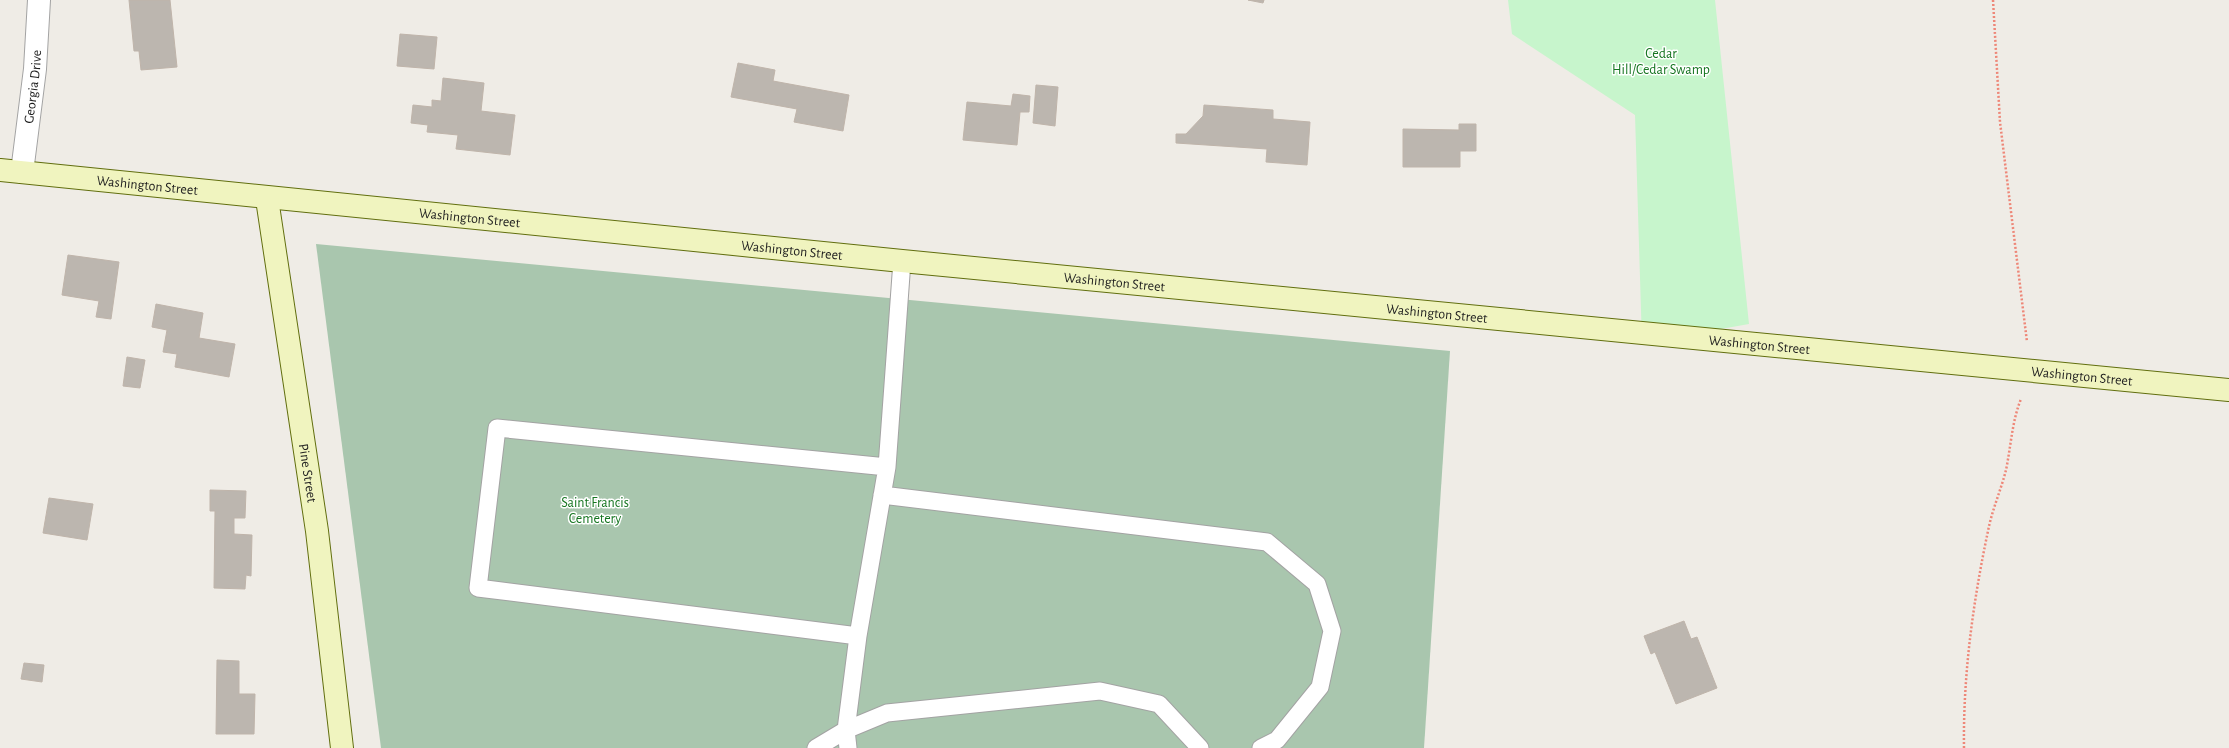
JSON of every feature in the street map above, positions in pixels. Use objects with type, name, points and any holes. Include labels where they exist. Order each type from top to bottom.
[{"type":"main road","name":"Washington Street","points":[[0,170],[267,199],[2229,390]]},
{"type":"main road","name":"Pine Street","points":[[267,199],[317,531],[342,748]]},
{"type":"street","name":"Georgia Drive","points":[[22,172],[35,69],[39,0]]},
{"type":"lane","points":[[848,748],[846,730],[858,636],[887,467],[902,261]]},
{"type":"lane","points":[[858,636],[478,588],[497,428],[887,467]]},
{"type":"lane","points":[[882,495],[1267,542],[1317,584],[1332,631],[1320,687],[1277,740],[1261,748]]},
{"type":"lane","points":[[816,748],[846,730],[887,713],[1100,691],[1159,704],[1200,748]]},
{"type":"path","points":[[1964,748],[1968,648],[1976,590],[1988,529],[2006,470],[2016,412],[2031,370],[2000,122],[1993,0]]},
{"type":"green space","name":"Cedar Hill/Cedar Swamp","points":[[1508,0],[1715,0],[1749,324],[1642,343],[1635,115],[1512,34]]},
{"type":"green space","name":"Saint Francis Cemetery","points":[[316,244],[1450,351],[1424,748],[381,748]]},
{"type":"building","points":[[129,0],[170,0],[177,67],[141,70],[139,51],[134,51]]},
{"type":"building","points":[[1248,0],[1264,0],[1263,3]]},
{"type":"building","points":[[400,34],[437,37],[434,69],[397,66]]},
{"type":"building","points":[[738,63],[775,70],[773,81],[849,95],[843,131],[794,122],[797,109],[731,97]]},
{"type":"building","points":[[443,78],[484,83],[481,111],[515,115],[510,155],[456,149],[458,135],[427,132],[428,125],[411,123],[413,105],[432,107],[432,100],[441,101]]},
{"type":"building","points":[[1036,85],[1058,87],[1055,126],[1033,123]]},
{"type":"building","points":[[1013,94],[1030,96],[1029,112],[1020,112],[1017,145],[963,140],[967,102],[1011,106]]},
{"type":"building","points":[[1204,105],[1273,110],[1273,119],[1310,122],[1307,165],[1266,162],[1267,149],[1176,143],[1176,134],[1186,134],[1203,116]]},
{"type":"building","points":[[1459,124],[1476,124],[1476,151],[1460,151],[1460,167],[1403,167],[1403,129],[1459,130]]},
{"type":"building","points":[[68,255],[119,262],[111,319],[96,317],[99,301],[62,295]]},
{"type":"building","points":[[156,304],[203,313],[199,338],[235,344],[229,377],[175,367],[177,354],[163,352],[167,330],[152,327]]},
{"type":"building","points":[[127,357],[145,360],[140,388],[123,386]]},
{"type":"building","points":[[210,490],[246,491],[245,518],[234,518],[234,534],[252,535],[251,576],[246,575],[245,589],[214,588],[215,511],[210,511]]},
{"type":"building","points":[[49,498],[93,504],[87,540],[43,533]]},
{"type":"building","points":[[1684,621],[1691,639],[1697,637],[1717,688],[1676,704],[1655,652],[1651,654],[1644,636]]},
{"type":"building","points":[[217,660],[239,661],[239,694],[255,694],[254,734],[216,734]]},
{"type":"building","points":[[24,663],[44,665],[42,682],[21,679]]}]
